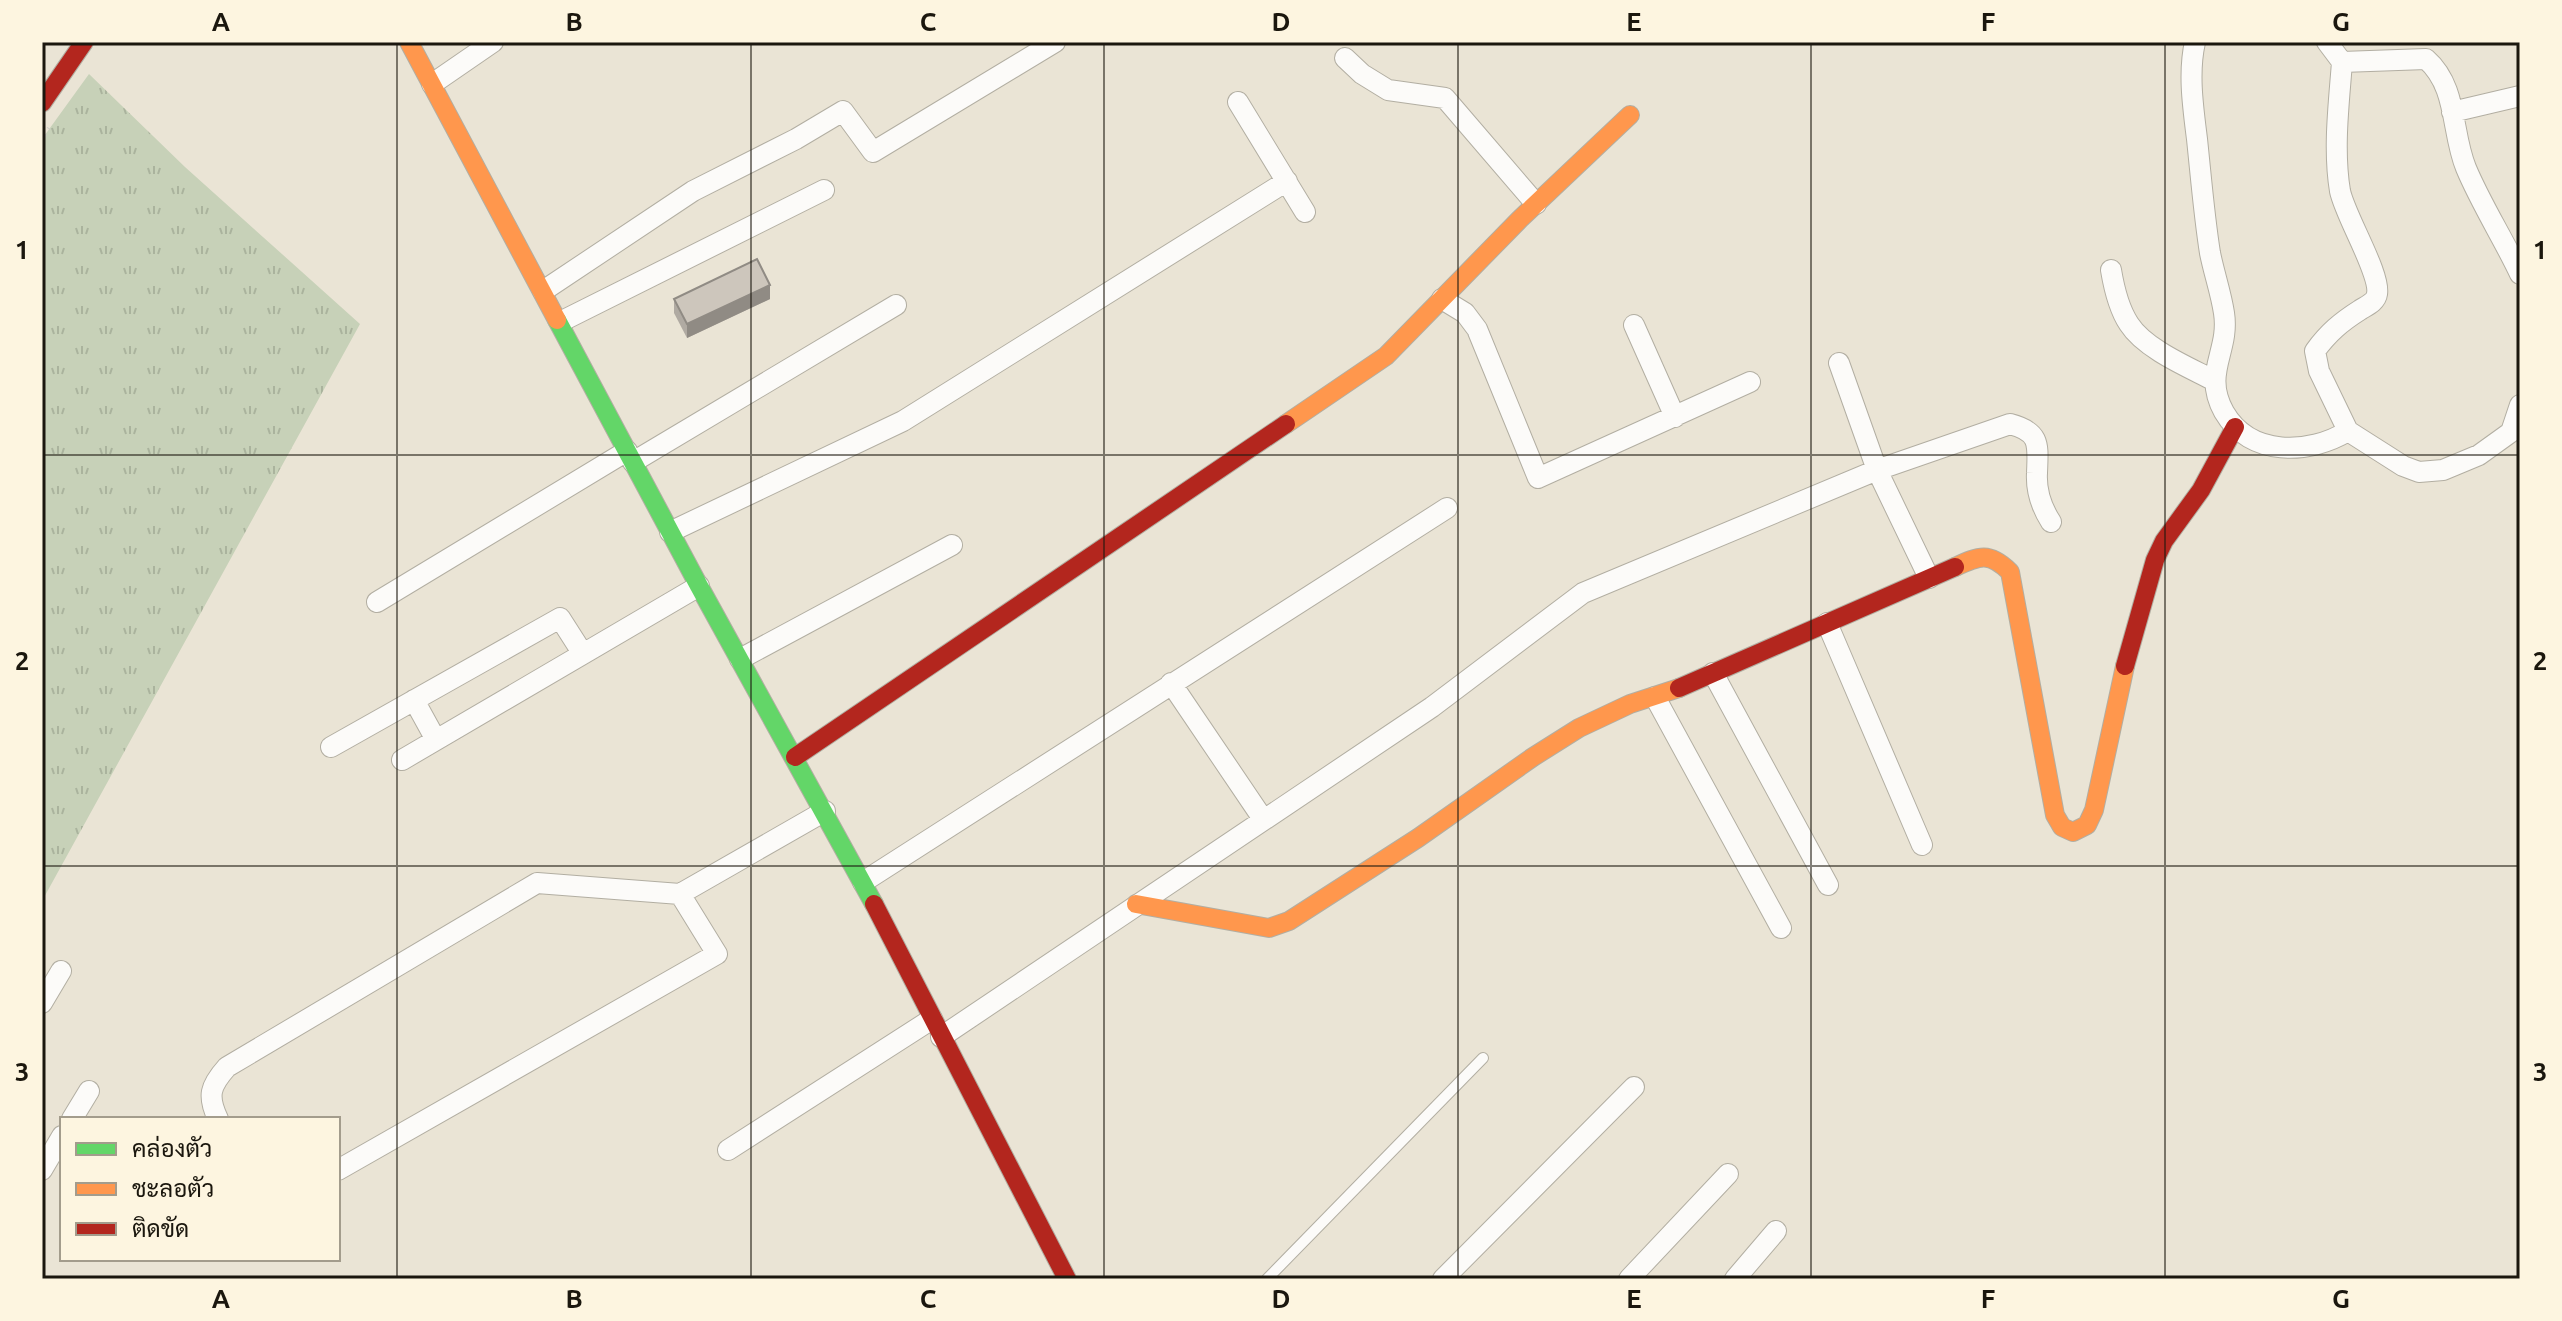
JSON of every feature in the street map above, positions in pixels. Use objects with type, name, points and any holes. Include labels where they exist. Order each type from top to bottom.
[{"type":"street","points":[[42,75],[64,42]]},
{"type":"street","points":[[42,103],[84,42]]},
{"type":"street","points":[[409,42],[699,586],[863,882],[1067,1279]]},
{"type":"street","points":[[432,84],[493,42]]},
{"type":"street","points":[[543,291],[693,191],[796,139],[843,111],[873,152],[1055,42]]},
{"type":"street","points":[[2195,42],[2192,99],[2211,254],[2224,315],[2224,338],[2213,380],[2223,411],[2235,427],[2255,440],[2284,450],[2310,447],[2348,431]]},
{"type":"street","points":[[2327,42],[2342,62],[2338,127],[2340,191],[2375,278],[2378,293],[2374,301],[2332,329],[2315,351],[2319,371],[2348,431],[2403,466],[2419,472],[2443,470],[2516,440],[2520,405]]},
{"type":"street","points":[[1345,58],[1362,74],[1388,90],[1445,98],[1536,204]]},
{"type":"street","points":[[2342,62],[2426,59],[2439,70],[2465,166],[2520,274]]},
{"type":"street","points":[[2452,112],[2520,96]]},
{"type":"street","points":[[1238,102],[1305,212]]},
{"type":"street","points":[[795,757],[1386,356],[1536,204],[1630,115]]},
{"type":"street","points":[[670,532],[903,421],[1287,181]]},
{"type":"street","points":[[560,322],[824,190]]},
{"type":"street","points":[[2111,270],[2129,326],[2157,350],[2213,380]]},
{"type":"street","points":[[1442,299],[1465,313],[1477,329],[1538,478],[1750,382]]},
{"type":"street","points":[[377,602],[896,305]]},
{"type":"street","points":[[1634,325],[1675,417]]},
{"type":"street","points":[[1839,363],[1877,470],[1929,578]]},
{"type":"street","points":[[728,1150],[937,1028],[1136,904],[1432,707],[1583,593],[1877,470],[2010,424],[2023,427],[2033,434],[2038,445],[2038,490],[2051,522]]},
{"type":"street","points":[[1136,904],[1269,928],[1289,921],[1579,728],[1630,704],[1713,673],[1979,556],[1992,557],[2010,572],[2055,815],[2062,827],[2073,832],[2087,825],[2094,810],[2122,679],[2155,560],[2164,541],[2219,459],[2235,427]]},
{"type":"street","points":[[863,882],[1447,508]]},
{"type":"street","points":[[740,659],[952,545]]},
{"type":"street","points":[[402,760],[699,586]]},
{"type":"street","points":[[331,747],[560,618],[583,654]]},
{"type":"street","points":[[1827,623],[1922,845]]},
{"type":"street","points":[[1713,673],[1828,885]]},
{"type":"street","points":[[1171,683],[1263,819]]},
{"type":"street","points":[[1655,697],[1781,928]]},
{"type":"street","points":[[414,700],[436,740]]},
{"type":"street","points":[[217,1117],[211,1104],[213,1083],[227,1067],[537,883],[680,894],[825,811]]},
{"type":"street","points":[[340,1169],[717,954],[680,894]]},
{"type":"street","points":[[42,1003],[61,971]]},
{"type":"street","points":[[1443,1279],[1634,1087]]},
{"type":"street","points":[[73,1117],[89,1091]]},
{"type":"street","points":[[42,1170],[60,1139]]},
{"type":"street","points":[[1629,1279],[1728,1174]]},
{"type":"street","points":[[1735,1279],[1776,1231]]},
{"type":"lane","points":[[1267,1279],[1483,1058]]},
{"type":"green space","points":[[89,74],[185,167],[360,324],[42,901],[42,139]]},
{"type":"building","points":[[757,259],[770,285],[687,324],[674,299]]},
{"type":"traffic: fast","points":[[557,320],[874,904]]},
{"type":"traffic: slow","points":[[409,42],[557,320]]},
{"type":"traffic: slow","points":[[1286,424],[1386,356],[1520,219],[1630,115]]},
{"type":"traffic: slow","points":[[1955,567],[1971,560],[1990,558],[2010,572],[2055,815],[2062,827],[2073,832],[2087,825],[2094,810],[2125,666]]},
{"type":"traffic: slow","points":[[1136,904],[1269,928],[1289,921],[1579,728],[1630,704],[1679,688]]},
{"type":"traffic: jam","points":[[42,103],[84,42]]},
{"type":"traffic: jam","points":[[795,757],[1286,424]]},
{"type":"traffic: jam","points":[[2125,666],[2155,560],[2164,541],[2201,490],[2235,427]]},
{"type":"traffic: jam","points":[[1679,688],[1955,567]]},
{"type":"traffic: jam","points":[[874,904],[1067,1279]]}]
